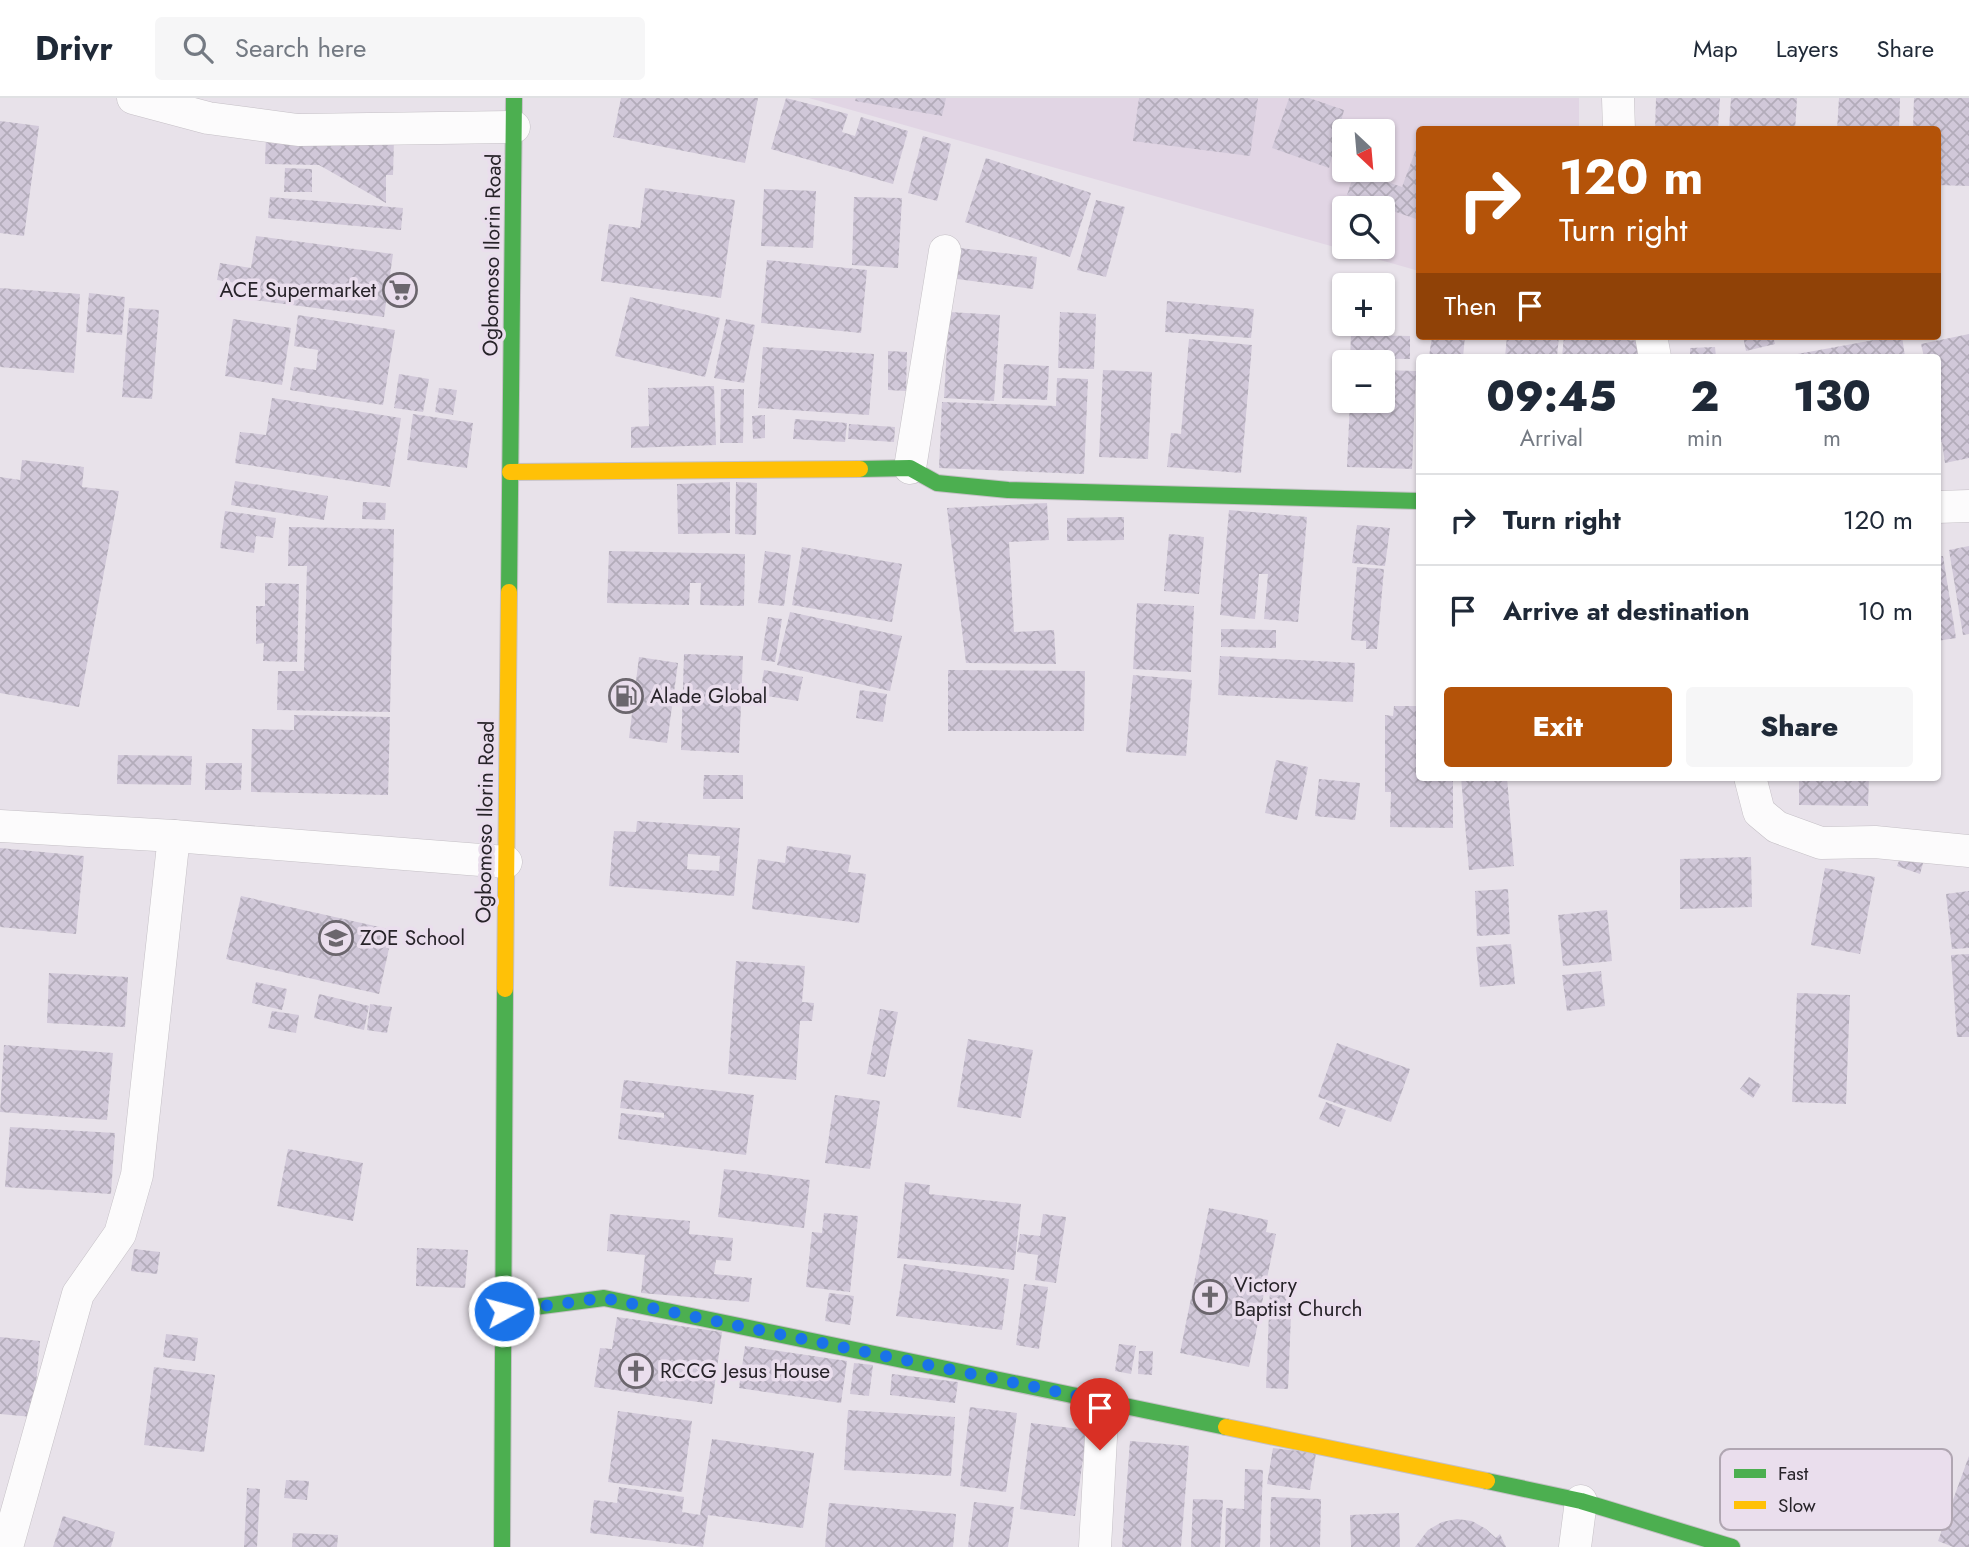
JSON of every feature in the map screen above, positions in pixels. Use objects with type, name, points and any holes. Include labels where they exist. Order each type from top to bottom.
[{"type":"main road","name":"Ogbomoso Ilorin Road","points":[[502,1547],[514,112]]},
{"type":"main road","points":[[510,472],[910,468],[937,484],[1008,490],[1416,501]]},
{"type":"main road","points":[[504,1311],[604,1298],[1581,1501],[1732,1547]]},
{"type":"street","points":[[133,98],[208,118],[298,130],[514,112]]},
{"type":"street","points":[[1618,98],[1619,126]]},
{"type":"street","points":[[910,468],[945,251]]},
{"type":"street","points":[[1941,506],[1969,506]]},
{"type":"street","points":[[1751,781],[1759,812],[1777,827],[1821,844],[1875,842],[1969,851]]},
{"type":"street","points":[[0,827],[174,836],[506,862]]},
{"type":"street","points":[[7,1547],[78,1294],[120,1234],[137,1175],[174,836]]},
{"type":"street","points":[[1095,1547],[1103,1401]]},
{"type":"street","points":[[1575,1547],[1581,1501]]},
{"type":"shaded area","points":[[809,98],[1579,98],[1579,126],[1416,126],[1416,270],[1377,259],[1395,259],[1395,196],[1332,196],[1332,246]]},
{"type":"building","points":[[621,98],[758,98],[745,163],[613,137]]},
{"type":"building","points":[[786,98],[848,114],[842,132],[855,136],[861,117],[908,131],[893,184],[771,149]]},
{"type":"building","points":[[856,98],[946,98],[942,116],[855,101]]},
{"type":"building","points":[[1139,98],[1258,98],[1250,156],[1133,141]]},
{"type":"building","points":[[1289,98],[1309,98],[1344,110],[1342,119],[1332,119],[1332,156],[1329,168],[1272,148]]},
{"type":"building","points":[[1656,98],[1720,98],[1718,126],[1655,126]]},
{"type":"building","points":[[1731,98],[1797,98],[1795,126],[1729,126]]},
{"type":"building","points":[[1839,98],[1900,98],[1899,126],[1837,126]]},
{"type":"building","points":[[1914,98],[1969,98],[1969,186],[1941,185],[1941,126],[1913,126]]},
{"type":"building","points":[[0,121],[39,126],[24,236],[0,233]]},
{"type":"building","points":[[266,136],[394,139],[393,175],[386,175],[386,203],[319,165],[265,164]]},
{"type":"building","points":[[923,136],[951,144],[937,201],[908,193]]},
{"type":"building","points":[[1416,149],[1416,219],[1395,212],[1395,196],[1347,195],[1351,182],[1387,182],[1402,187]]},
{"type":"building","points":[[986,158],[1091,193],[1070,257],[965,222]]},
{"type":"building","points":[[285,168],[312,169],[312,192],[284,192]]},
{"type":"building","points":[[645,188],[735,200],[721,298],[601,281],[609,224],[640,228]]},
{"type":"building","points":[[764,189],[816,191],[813,248],[761,246]]},
{"type":"building","points":[[270,197],[403,208],[401,230],[268,218]]},
{"type":"building","points":[[854,197],[902,198],[898,268],[852,265]]},
{"type":"building","points":[[1096,200],[1125,207],[1106,277],[1077,270]]},
{"type":"building","points":[[256,236],[393,254],[384,317],[247,299],[248,285],[217,280],[220,263],[251,268]]},
{"type":"building","points":[[960,248],[1037,257],[1033,289],[957,279]]},
{"type":"building","points":[[767,260],[867,270],[861,333],[761,323]]},
{"type":"building","points":[[0,288],[80,294],[74,373],[0,367]]},
{"type":"building","points":[[89,293],[125,297],[122,335],[86,332]]},
{"type":"building","points":[[630,297],[720,318],[705,377],[615,356]]},
{"type":"building","points":[[1167,301],[1254,309],[1251,338],[1165,332]]},
{"type":"building","points":[[129,308],[159,310],[152,399],[122,397]]},
{"type":"building","points":[[949,312],[1000,315],[994,401],[944,398]]},
{"type":"building","points":[[1060,312],[1096,314],[1094,369],[1058,368]]},
{"type":"building","points":[[298,315],[395,330],[383,405],[290,390],[294,367],[316,370],[318,350],[294,346]]},
{"type":"building","points":[[233,319],[291,328],[282,385],[225,376]]},
{"type":"building","points":[[726,319],[755,325],[744,383],[714,378]]},
{"type":"building","points":[[1969,334],[1969,458],[1945,463],[1941,442],[1941,354],[1923,354],[1921,344]]},
{"type":"building","points":[[1351,336],[1410,336],[1410,359],[1395,359],[1395,350],[1350,350]]},
{"type":"building","points":[[1189,339],[1252,345],[1241,473],[1167,467],[1171,433],[1181,434]]},
{"type":"building","points":[[1431,340],[1465,340],[1463,354],[1429,354]]},
{"type":"building","points":[[1507,340],[1559,340],[1557,354],[1505,354]]},
{"type":"building","points":[[1564,340],[1642,341],[1641,354],[1562,354]]},
{"type":"building","points":[[1744,340],[1774,340],[1775,344],[1746,351]]},
{"type":"building","points":[[1874,340],[1903,340],[1905,354],[1797,354]]},
{"type":"building","points":[[763,347],[874,354],[869,415],[758,408]]},
{"type":"building","points":[[1715,347],[1716,354],[1690,354],[1690,348]]},
{"type":"building","points":[[888,351],[907,352],[906,391],[888,390]]},
{"type":"building","points":[[1004,364],[1049,366],[1047,400],[1002,398]]},
{"type":"building","points":[[1103,370],[1152,372],[1148,459],[1099,457]]},
{"type":"building","points":[[1395,370],[1416,371],[1412,469],[1347,467],[1349,413],[1395,413]]},
{"type":"building","points":[[399,374],[429,379],[423,412],[394,408]]},
{"type":"building","points":[[1057,378],[1088,379],[1084,474],[939,468],[942,402],[1056,406]]},
{"type":"building","points":[[714,386],[716,445],[631,448],[631,427],[649,426],[648,388]]},
{"type":"building","points":[[439,388],[457,390],[453,415],[435,412]]},
{"type":"building","points":[[721,389],[744,389],[743,443],[720,443]]},
{"type":"building","points":[[272,398],[401,418],[390,487],[235,463],[240,432],[266,435]]},
{"type":"building","points":[[413,414],[473,423],[467,468],[407,460]]},
{"type":"building","points":[[765,415],[765,438],[753,439],[752,416]]},
{"type":"building","points":[[795,419],[847,423],[845,442],[793,439]]},
{"type":"building","points":[[849,424],[895,427],[894,442],[848,439]]},
{"type":"building","points":[[22,460],[84,467],[82,487],[119,491],[79,707],[0,693],[0,477],[20,480]]},
{"type":"building","points":[[235,481],[328,496],[324,520],[231,505]]},
{"type":"building","points":[[730,482],[730,533],[678,534],[677,484]]},
{"type":"building","points":[[736,482],[757,483],[756,535],[735,534]]},
{"type":"building","points":[[363,502],[386,503],[385,520],[362,519]]},
{"type":"building","points":[[1047,503],[1049,540],[1009,542],[1014,632],[1054,630],[1056,664],[966,663],[947,508]]},
{"type":"building","points":[[1229,510],[1307,517],[1298,622],[1264,619],[1268,574],[1259,574],[1255,619],[1220,615]]},
{"type":"building","points":[[225,511],[276,518],[273,538],[256,536],[254,553],[220,548]]},
{"type":"building","points":[[1124,517],[1124,540],[1067,541],[1067,518]]},
{"type":"building","points":[[1357,525],[1390,528],[1385,566],[1352,563]]},
{"type":"building","points":[[289,527],[394,529],[390,712],[277,710],[278,671],[304,671],[307,566],[288,566]]},
{"type":"building","points":[[1169,534],[1204,537],[1199,594],[1164,591]]},
{"type":"building","points":[[1969,546],[1969,634],[1963,635],[1949,550]]},
{"type":"building","points":[[802,547],[902,564],[892,622],[792,605]]},
{"type":"building","points":[[609,551],[745,554],[744,606],[700,605],[701,583],[690,583],[689,605],[607,603]]},
{"type":"building","points":[[765,551],[791,555],[784,606],[758,603]]},
{"type":"building","points":[[1941,556],[1956,638],[1941,640]]},
{"type":"building","points":[[1357,567],[1384,569],[1377,649],[1366,649],[1366,641],[1351,640]]},
{"type":"building","points":[[265,583],[299,584],[297,662],[263,661],[264,643],[256,644],[256,606],[265,606]]},
{"type":"building","points":[[1137,603],[1194,606],[1191,672],[1133,669]]},
{"type":"building","points":[[790,612],[902,636],[890,691],[777,665]]},
{"type":"building","points":[[768,617],[782,619],[775,662],[761,660]]},
{"type":"building","points":[[1221,629],[1276,630],[1276,648],[1221,647]]},
{"type":"building","points":[[684,654],[743,656],[739,753],[681,750]]},
{"type":"building","points":[[1220,656],[1355,663],[1353,702],[1218,695]]},
{"type":"building","points":[[639,657],[678,663],[667,743],[629,738]]},
{"type":"building","points":[[764,670],[803,677],[798,701],[760,695]]},
{"type":"building","points":[[948,670],[1085,671],[1084,731],[948,731]]},
{"type":"building","points":[[1133,675],[1192,680],[1186,756],[1126,752]]},
{"type":"building","points":[[860,690],[887,694],[883,722],[856,718]]},
{"type":"building","points":[[1394,706],[1416,706],[1416,781],[1453,781],[1453,828],[1390,827],[1391,792],[1385,792],[1385,715],[1393,716]]},
{"type":"building","points":[[294,715],[390,717],[388,795],[251,792],[252,729],[294,730]]},
{"type":"building","points":[[118,755],[192,756],[191,785],[117,784]]},
{"type":"building","points":[[1276,760],[1308,767],[1297,820],[1265,813]]},
{"type":"building","points":[[206,763],[242,763],[241,790],[205,790]]},
{"type":"building","points":[[704,775],[743,775],[743,799],[703,799]]},
{"type":"building","points":[[1319,779],[1360,783],[1355,820],[1315,816]]},
{"type":"building","points":[[1461,781],[1507,781],[1514,866],[1469,870]]},
{"type":"building","points":[[1799,781],[1869,781],[1868,806],[1799,805]]},
{"type":"building","points":[[637,821],[740,828],[734,896],[609,886],[614,831],[636,832]],"holes":[[[688,854],[720,856],[719,871],[687,869]]]},
{"type":"building","points":[[787,846],[851,855],[848,872],[866,874],[859,923],[752,909],[758,859],[785,863]]},
{"type":"building","points":[[0,848],[84,856],[76,934],[0,927]]},
{"type":"building","points":[[1902,853],[1924,860],[1920,874],[1897,866]]},
{"type":"building","points":[[1751,857],[1752,907],[1680,909],[1680,859]]},
{"type":"building","points":[[1825,868],[1875,877],[1860,954],[1811,945]]},
{"type":"building","points":[[1508,889],[1510,934],[1477,936],[1475,891]]},
{"type":"building","points":[[1969,891],[1969,948],[1952,949],[1946,894]]},
{"type":"building","points":[[241,896],[393,930],[379,994],[226,959]]},
{"type":"building","points":[[1607,910],[1612,961],[1563,966],[1558,915]]},
{"type":"building","points":[[1511,944],[1515,984],[1480,987],[1476,947]]},
{"type":"building","points":[[1969,954],[1969,1037],[1957,1037],[1951,955]]},
{"type":"building","points":[[736,961],[805,966],[802,1002],[814,1003],[812,1021],[800,1021],[796,1080],[728,1074]]},
{"type":"building","points":[[1601,971],[1605,1006],[1567,1011],[1562,975]]},
{"type":"building","points":[[49,973],[128,977],[125,1027],[47,1023]]},
{"type":"building","points":[[256,982],[287,989],[282,1010],[252,1003]]},
{"type":"building","points":[[1797,993],[1850,995],[1846,1104],[1792,1102]]},
{"type":"building","points":[[319,994],[369,1006],[364,1030],[314,1018]]},
{"type":"building","points":[[370,1004],[392,1007],[387,1033],[367,1030]]},
{"type":"building","points":[[880,1009],[898,1012],[885,1077],[867,1074]]},
{"type":"building","points":[[272,1011],[299,1015],[296,1033],[268,1028]]},
{"type":"building","points":[[968,1039],[1033,1050],[1021,1118],[957,1107]]},
{"type":"building","points":[[1337,1043],[1410,1069],[1391,1122],[1318,1097]]},
{"type":"building","points":[[4,1045],[113,1053],[107,1120],[0,1112]]},
{"type":"building","points":[[1749,1077],[1761,1085],[1753,1098],[1740,1089]]},
{"type":"building","points":[[624,1080],[754,1095],[746,1155],[618,1139],[621,1113],[664,1118],[664,1113],[620,1108]]},
{"type":"building","points":[[835,1095],[880,1101],[870,1169],[825,1163]]},
{"type":"building","points":[[1326,1102],[1346,1110],[1339,1127],[1319,1119]]},
{"type":"building","points":[[10,1127],[115,1133],[111,1194],[5,1187]]},
{"type":"building","points":[[288,1149],[363,1163],[353,1221],[277,1206]]},
{"type":"building","points":[[724,1169],[810,1180],[804,1228],[718,1217]]},
{"type":"building","points":[[905,1182],[930,1185],[929,1194],[1021,1204],[1014,1270],[897,1258]]},
{"type":"building","points":[[1209,1208],[1268,1220],[1266,1232],[1276,1234],[1249,1367],[1180,1353]]},
{"type":"building","points":[[824,1213],[858,1216],[850,1292],[806,1287],[812,1232],[822,1233]]},
{"type":"building","points":[[610,1214],[690,1221],[689,1234],[733,1238],[731,1261],[716,1260],[714,1274],[752,1278],[749,1302],[641,1293],[645,1255],[607,1251]]},
{"type":"building","points":[[1043,1214],[1066,1217],[1056,1283],[1035,1280],[1038,1255],[1017,1252],[1020,1234],[1040,1236]]},
{"type":"building","points":[[417,1248],[468,1250],[465,1288],[416,1286]]},
{"type":"building","points":[[134,1249],[160,1252],[157,1274],[131,1271]]},
{"type":"building","points":[[904,1264],[1009,1279],[1002,1330],[896,1316]]},
{"type":"building","points":[[1024,1284],[1048,1287],[1039,1349],[1016,1345]]},
{"type":"building","points":[[1270,1288],[1292,1289],[1288,1389],[1266,1388]]},
{"type":"building","points":[[829,1293],[854,1296],[850,1325],[825,1321]]},
{"type":"building","points":[[617,1317],[722,1332],[712,1404],[594,1387],[600,1348],[612,1349]]},
{"type":"building","points":[[166,1334],[198,1338],[195,1361],[163,1357]]},
{"type":"building","points":[[0,1337],[40,1341],[33,1417],[0,1414]]},
{"type":"building","points":[[1119,1344],[1136,1346],[1131,1374],[1115,1371]]},
{"type":"building","points":[[745,1346],[847,1361],[841,1403],[739,1388]]},
{"type":"building","points":[[1139,1351],[1153,1351],[1152,1375],[1138,1374]]},
{"type":"building","points":[[854,1363],[873,1365],[869,1396],[850,1394]]},
{"type":"building","points":[[154,1367],[215,1375],[204,1452],[144,1445]]},
{"type":"building","points":[[892,1374],[958,1382],[955,1403],[890,1395]]},
{"type":"building","points":[[970,1407],[1017,1413],[1006,1492],[960,1486]]},
{"type":"building","points":[[848,1410],[955,1417],[951,1476],[844,1470]]},
{"type":"building","points":[[618,1411],[692,1421],[682,1492],[608,1482]]},
{"type":"building","points":[[1031,1423],[1087,1430],[1075,1516],[1020,1509]]},
{"type":"building","points":[[712,1439],[814,1453],[803,1528],[708,1515],[703,1547],[590,1533],[594,1500],[617,1503],[619,1487],[684,1497],[682,1512],[700,1515]]},
{"type":"building","points":[[1130,1441],[1189,1446],[1181,1547],[1122,1547]]},
{"type":"building","points":[[1273,1448],[1316,1453],[1310,1490],[1267,1484]]},
{"type":"building","points":[[1969,1456],[1969,1547],[1953,1547],[1938,1541],[1942,1530],[1952,1530],[1952,1503]]},
{"type":"building","points":[[1245,1469],[1263,1470],[1260,1547],[1225,1547],[1226,1508],[1244,1509]]},
{"type":"building","points":[[286,1480],[309,1481],[307,1500],[284,1498]]},
{"type":"building","points":[[247,1488],[260,1489],[257,1547],[244,1547]]},
{"type":"building","points":[[1271,1497],[1321,1499],[1320,1547],[1270,1547]]},
{"type":"building","points":[[1193,1499],[1223,1500],[1220,1547],[1191,1547]]},
{"type":"building","points":[[974,1502],[1014,1507],[1008,1547],[968,1547]]},
{"type":"building","points":[[829,1503],[956,1514],[953,1547],[825,1547]]},
{"type":"building","points":[[1399,1513],[1400,1547],[1351,1547],[1350,1515]]},
{"type":"building","points":[[63,1516],[115,1532],[111,1547],[53,1547]]},
{"type":"building","points":[[1457,1519],[1472,1521],[1496,1538],[1500,1534],[1506,1547],[1415,1547],[1428,1530],[1442,1522]]},
{"type":"building","points":[[293,1533],[338,1535],[337,1547],[292,1547]]},
{"type":"traffic: fast","points":[[509,592],[514,98]]},
{"type":"traffic: fast","points":[[860,469],[910,468],[937,483],[1008,490],[1416,501]]},
{"type":"traffic: fast","points":[[502,1547],[505,989]]},
{"type":"traffic: fast","points":[[504,1311],[604,1298],[1226,1427]]},
{"type":"traffic: fast","points":[[1487,1481],[1581,1501],[1732,1547]]},
{"type":"traffic: slow","points":[[510,472],[860,469]]},
{"type":"traffic: slow","points":[[505,989],[509,592]]},
{"type":"traffic: slow","points":[[1226,1427],[1487,1481]]},
{"type":"place","name":"ACE Supermarket","points":[[400,290]]},
{"type":"place","name":"Alade Global","points":[[626,696]]},
{"type":"place","name":"ZOE School","points":[[336,938]]},
{"type":"place","name":"Victory Baptist Church","points":[[1210,1297]]},
{"type":"place","name":"RCCG Jesus House","points":[[636,1371]]},
{"type":"route","points":[[504,1311],[604,1298],[1103,1401],[1100,1450]]}]
